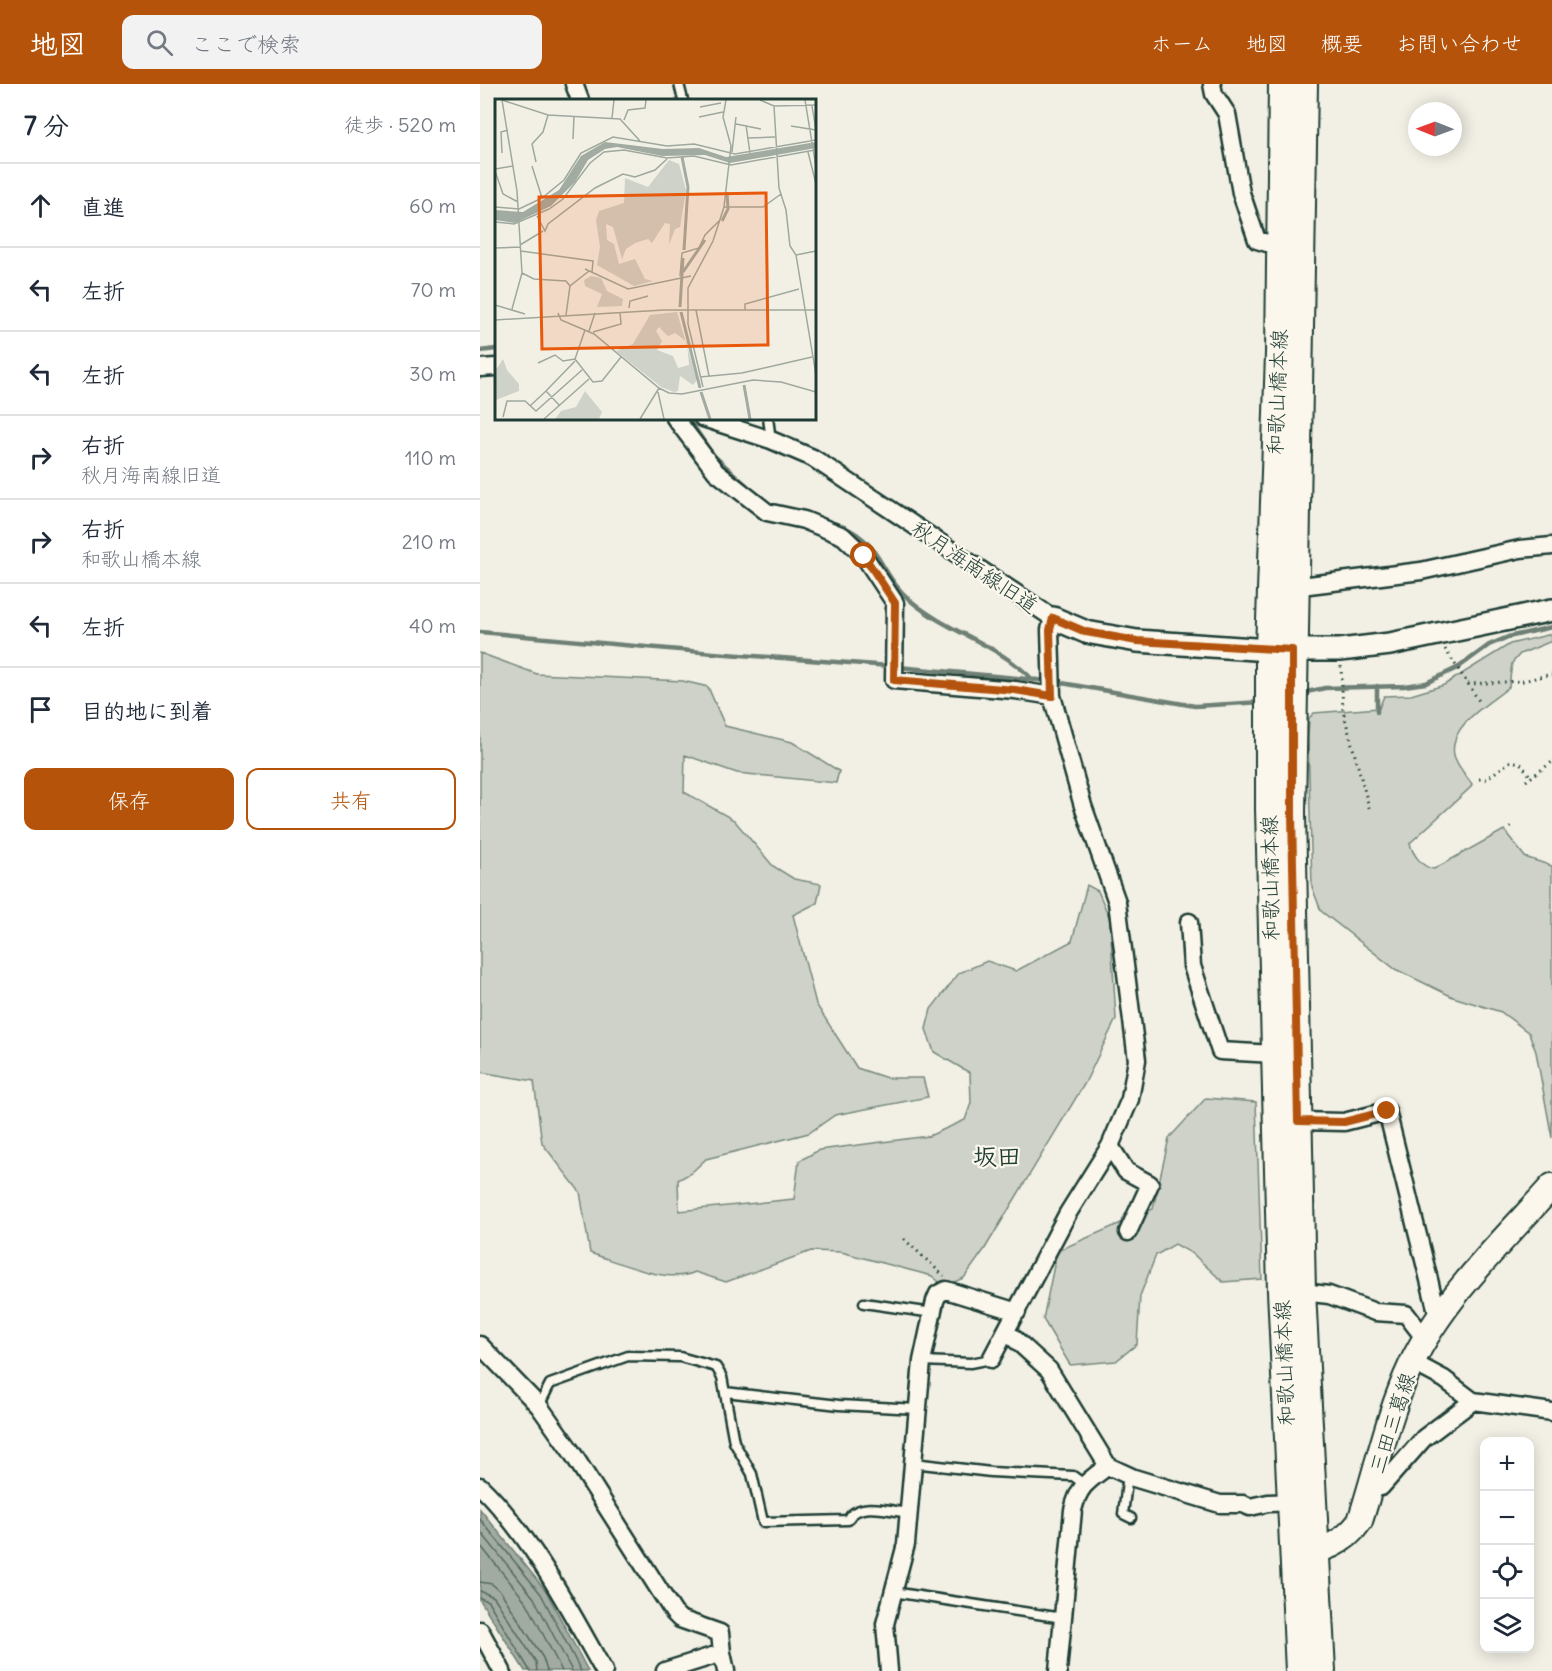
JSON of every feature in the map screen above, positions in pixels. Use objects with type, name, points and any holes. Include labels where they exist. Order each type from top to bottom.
[{"type":"main road","name":"和歌山橋本線","points":[[1282,84],[1290,243],[1293,586],[1280,650],[1268,692],[1280,718],[1298,1121],[1302,1292],[1301,1502]]},
{"type":"main road","name":"和歌山橋本線","points":[[1304,84],[1279,354],[1280,650],[1292,682],[1280,718],[1274,1054],[1304,1553],[1322,1671]]},
{"type":"main road","name":"三田三葛線","points":[[1304,1553],[1350,1535],[1360,1521],[1400,1390],[1412,1362],[1449,1304],[1552,1186]]},
{"type":"main road","name":"和歌山橋本線","points":[[1299,1671],[1304,1553]]},
{"type":"street","points":[[574,84],[580,99]]},
{"type":"street","points":[[1212,84],[1214,94],[1227,114],[1241,193],[1257,240],[1290,243]]},
{"type":"street","points":[[480,368],[495,367]]},
{"type":"street","points":[[677,420],[716,472],[767,512],[804,520],[843,536],[864,556],[895,603],[894,680],[1051,692]]},
{"type":"street","name":"秋月海南線旧道","points":[[709,420],[771,440],[813,458],[1053,618],[1086,632],[1137,641],[1280,650],[1340,650],[1390,644],[1552,610]]},
{"type":"street","points":[[1293,586],[1421,571],[1520,549],[1552,546]]},
{"type":"street","points":[[991,1359],[1068,1213],[1110,1146],[1130,1099],[1137,1060],[1117,902],[1083,806],[1051,692],[1050,630],[1053,618]]},
{"type":"street","points":[[1190,922],[1192,966],[1220,1051],[1274,1054]]},
{"type":"street","points":[[1298,1121],[1344,1122],[1387,1111],[1432,1330]]},
{"type":"street","points":[[1110,1146],[1126,1171],[1150,1184],[1128,1232]]},
{"type":"street","points":[[889,1671],[885,1624],[906,1544],[922,1361],[938,1294],[946,1290],[1017,1312]]},
{"type":"street","points":[[1302,1292],[1329,1295],[1375,1312],[1406,1314],[1432,1330]]},
{"type":"street","points":[[1007,1332],[1049,1370],[1108,1466],[1128,1475],[1220,1504],[1243,1504],[1250,1507],[1268,1503],[1301,1502]]},
{"type":"street","points":[[480,1345],[538,1406],[572,1451],[674,1613],[680,1619],[720,1633],[726,1671]]},
{"type":"street","points":[[1412,1362],[1444,1379],[1473,1401],[1552,1412]]},
{"type":"street","points":[[1370,1489],[1381,1487],[1424,1438],[1473,1401]]},
{"type":"street","points":[[1058,1671],[1073,1510],[1077,1492],[1108,1466]]},
{"type":"street","points":[[480,1486],[501,1506],[554,1585],[604,1671]]},
{"type":"street","points":[[480,1630],[487,1657],[502,1671]]},
{"type":"street","points":[[665,1671],[722,1653]]},
{"type":"lane","points":[[679,84],[683,99]]},
{"type":"lane","points":[[768,420],[771,440]]},
{"type":"lane","points":[[864,1303],[933,1313]]},
{"type":"lane","points":[[538,1406],[550,1384],[637,1355],[680,1357],[716,1367],[725,1392],[734,1442],[752,1474],[763,1522],[848,1520],[850,1515],[864,1508],[908,1513]]},
{"type":"lane","points":[[922,1361],[971,1363],[991,1359]]},
{"type":"lane","points":[[725,1392],[838,1405],[918,1409]]},
{"type":"lane","points":[[913,1463],[991,1472],[1073,1476],[1084,1484]]},
{"type":"lane","points":[[1128,1475],[1123,1514],[1131,1518]]},
{"type":"lane","points":[[893,1592],[1063,1618]]},
{"type":"path","points":[[1454,664],[1479,701]]},
{"type":"path","points":[[1468,684],[1523,681],[1552,674]]},
{"type":"path","points":[[1341,676],[1343,711],[1370,811]]},
{"type":"path","points":[[1479,779],[1486,778],[1511,761],[1520,763],[1531,777]]},
{"type":"path","points":[[1526,781],[1552,762]]},
{"type":"path","points":[[904,1239],[944,1276],[946,1290]]},
{"type":"shaded area","points":[[1552,634],[1552,641],[1520,654],[1512,663],[1509,687],[1472,716],[1457,734],[1454,755],[1472,784],[1471,787],[1410,843],[1418,859],[1425,866],[1434,869],[1504,830],[1525,857],[1552,866],[1552,1138],[1536,1052],[1529,1033],[1501,1012],[1453,997],[1395,969],[1321,911],[1312,887],[1308,738],[1309,718],[1314,713],[1379,708],[1384,696],[1411,695],[1444,685],[1510,644]]},
{"type":"shaded area","points":[[480,653],[537,674],[683,681],[708,687],[725,726],[792,742],[839,771],[836,783],[737,773],[685,755],[684,792],[734,820],[773,866],[794,879],[821,884],[817,903],[793,915],[816,1004],[857,1068],[887,1078],[923,1078],[928,1097],[835,1115],[809,1133],[706,1159],[691,1173],[678,1180],[679,1211],[794,1199],[799,1161],[819,1150],[929,1136],[965,1120],[971,1103],[970,1073],[934,1052],[926,1029],[931,1009],[959,973],[987,961],[1016,971],[1072,941],[1087,885],[1098,891],[1110,919],[1116,1019],[1085,1083],[984,1250],[964,1278],[944,1286],[932,1276],[841,1252],[811,1251],[726,1282],[695,1272],[671,1276],[657,1274],[590,1253],[580,1192],[542,1143],[534,1081],[480,1072]]},
{"type":"shaded area","points":[[1206,1098],[1256,1102],[1262,1279],[1223,1282],[1193,1254],[1175,1244],[1156,1255],[1140,1296],[1137,1344],[1116,1361],[1070,1365],[1043,1319],[1057,1251],[1153,1209],[1169,1138]]},
{"type":"water","points":[[480,1509],[546,1591],[588,1671],[525,1671],[480,1600]]},
{"type":"waterway","points":[[480,351],[495,349]]},
{"type":"waterway","points":[[689,420],[713,455],[746,485]]},
{"type":"waterway","points":[[826,521],[845,527],[859,535],[869,545],[899,589],[925,612],[1003,656],[1031,678]]},
{"type":"waterway","points":[[1302,693],[1325,688],[1404,686],[1426,683],[1459,667],[1489,645],[1508,637],[1552,627]]},
{"type":"waterway","points":[[480,632],[890,666]]},
{"type":"waterway","points":[[898,667],[1048,681]]},
{"type":"waterway","points":[[1056,682],[1195,706],[1262,702]]},
{"type":"waterway","points":[[1377,686],[1377,712]]},
{"type":"district","name":"坂田","points":[[997,1156]]},
{"type":"route","points":[[864,556],[895,603],[894,680],[1015,690],[1052,696],[1050,630],[1053,618],[1086,632],[1137,641],[1292,650],[1292,813],[1298,1121],[1344,1122],[1387,1111]]}]
